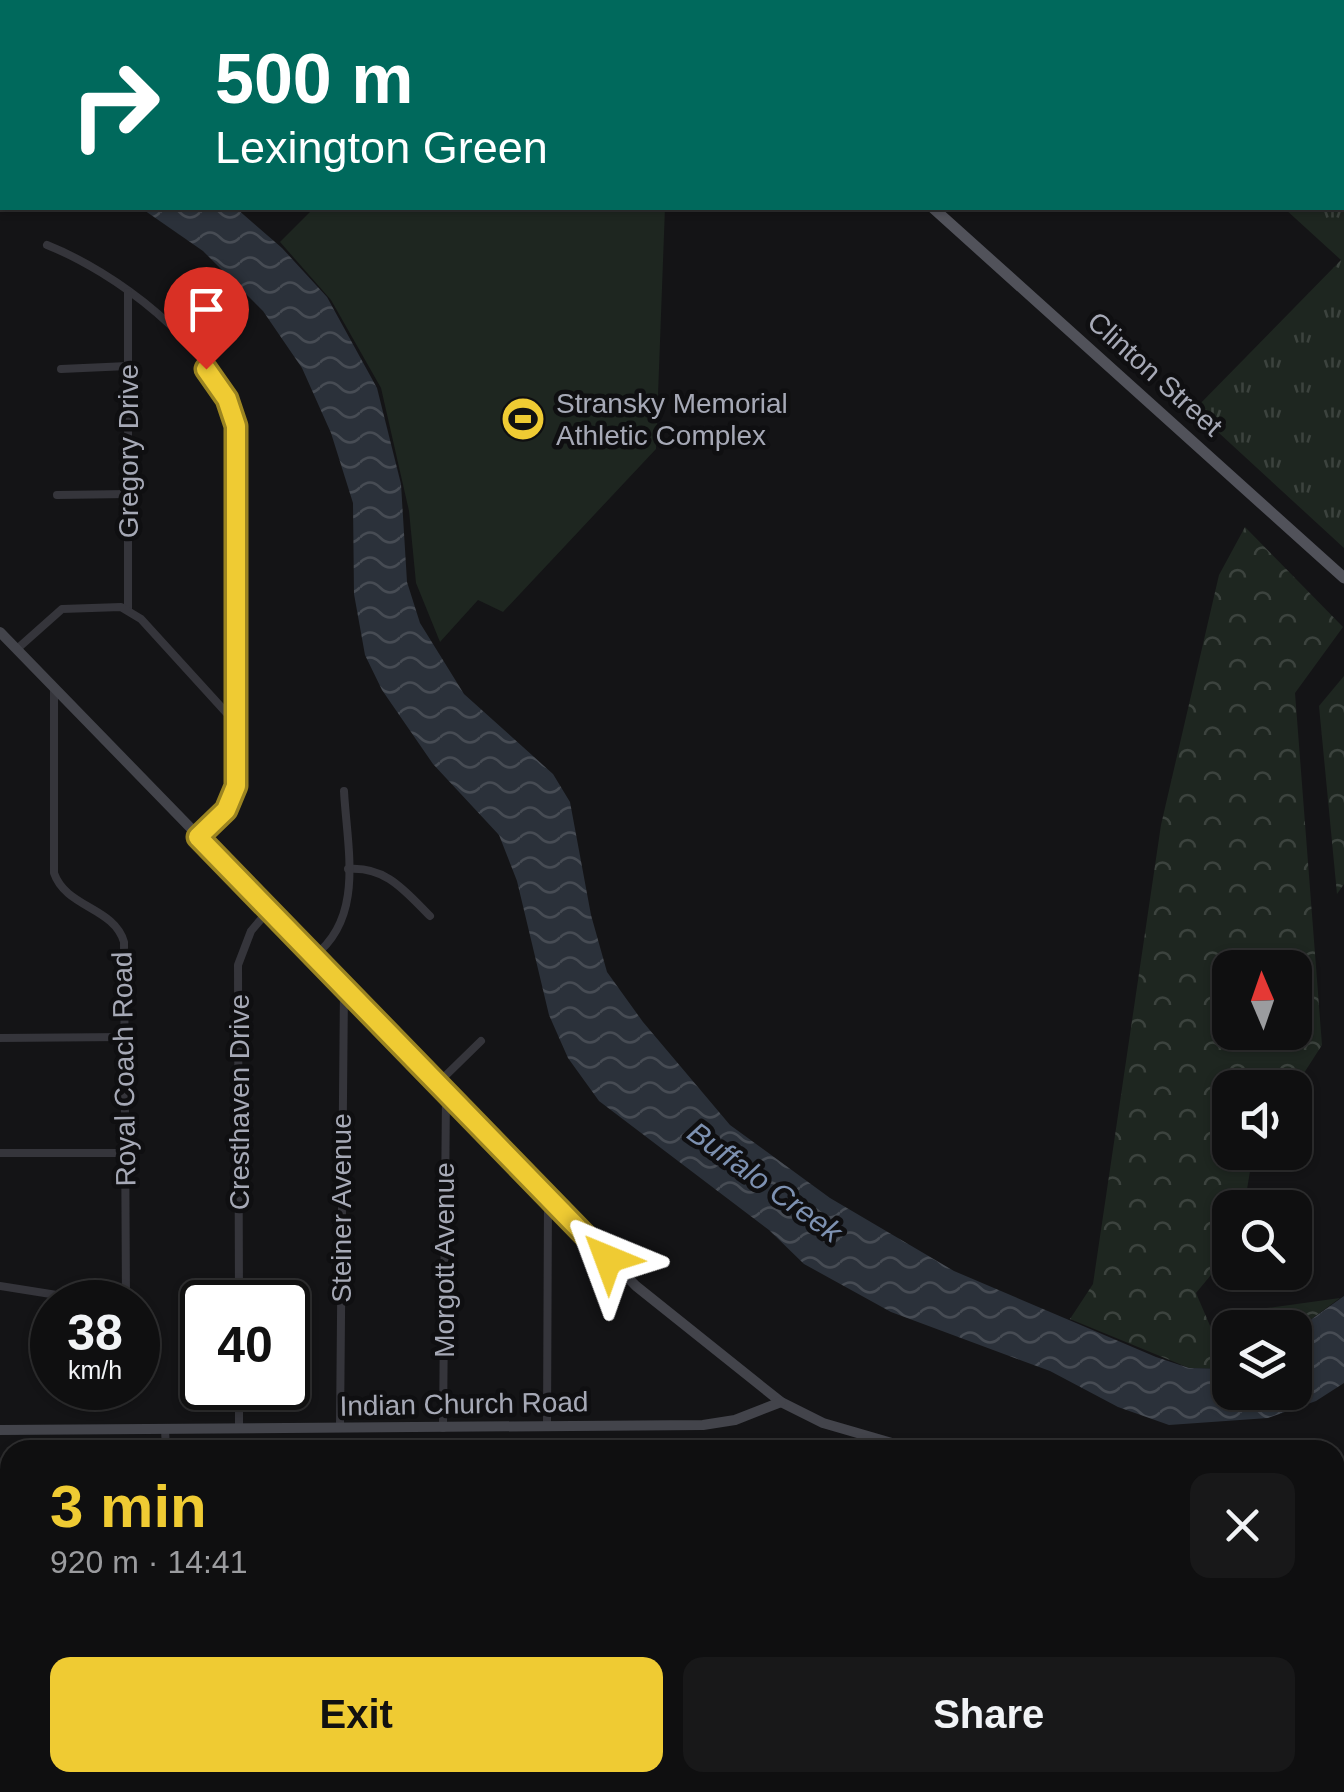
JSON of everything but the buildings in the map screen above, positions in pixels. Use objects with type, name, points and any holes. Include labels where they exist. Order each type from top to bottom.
[{"type":"main road","name":"Clinton Street","points":[[935,210],[1344,578]]},
{"type":"street","points":[[47,245],[96,268],[184,339],[234,415],[234,795],[226,810],[198,837]]},
{"type":"street","name":"Gregory Drive","points":[[128,292],[128,610]]},
{"type":"street","points":[[61,369],[128,366]]},
{"type":"street","points":[[57,495],[128,494]]},
{"type":"street","points":[[17,650],[62,610],[112,606],[128,610],[227,710],[236,730]]},
{"type":"street","points":[[0,632],[636,1286],[781,1402],[823,1422],[883,1440]]},
{"type":"street","name":"Royal Coach Road","points":[[54,688],[54,874],[64,890],[122,934],[126,1280]]},
{"type":"street","points":[[314,956],[343,923],[348,869],[344,791]]},
{"type":"street","points":[[348,869],[370,869],[389,877],[430,916]]},
{"type":"street","name":"Cresthaven Drive","points":[[239,1280],[238,964],[251,931],[269,910]]},
{"type":"street","name":"Steiner Avenue","points":[[340,1428],[344,988]]},
{"type":"street","points":[[0,1038],[125,1037]]},
{"type":"street","points":[[441,1088],[481,1041]]},
{"type":"street","name":"Morgott Avenue","points":[[441,1088],[443,1428]]},
{"type":"street","points":[[0,1153],[126,1153]]},
{"type":"street","points":[[547,1425],[548,1198]]},
{"type":"street","points":[[0,1286],[30,1291]]},
{"type":"street","name":"Indian Church Road","points":[[0,1430],[703,1426],[735,1420],[781,1402]]},
{"type":"street","points":[[238,1410],[238,1428]]},
{"type":"street","points":[[165,1429],[166,1440]]},
{"type":"green space","name":"Stransky Memorial Athletic Complex","points":[[312,210],[665,210],[656,449],[503,612],[478,600],[440,642],[416,583],[409,511],[381,388],[331,300],[280,242]]},
{"type":"green space","points":[[1286,210],[1344,210],[1344,548],[1194,410],[1341,260]]},
{"type":"green space","points":[[1245,527],[1343,627],[1295,693],[1322,1045],[1306,1070],[1212,1070],[1212,1170],[1250,1170],[1247,1190],[1212,1190],[1212,1274],[1196,1293],[1212,1330],[1212,1369],[1189,1368],[1070,1319],[1093,1284],[1161,825],[1219,575]]},
{"type":"green space","points":[[1344,676],[1344,884],[1337,894],[1319,706]]},
{"type":"green space","points":[[1340,1298],[1312,1319],[1312,1310],[1258,1310],[1260,1309]]},
{"type":"water","name":"Buffalo Creek","points":[[144,210],[238,210],[282,248],[327,297],[377,388],[401,484],[407,582],[420,623],[464,694],[553,774],[570,802],[591,915],[607,972],[643,1022],[730,1125],[830,1198],[954,1271],[1156,1357],[1189,1368],[1212,1369],[1212,1410],[1291,1410],[1268,1418],[1169,1425],[1118,1407],[1050,1371],[891,1312],[804,1264],[769,1230],[599,1101],[568,1058],[549,1015],[517,881],[499,835],[433,764],[382,690],[365,655],[354,594],[353,503],[331,433],[302,368],[263,311],[203,251]]},
{"type":"water","points":[[1344,1296],[1344,1383],[1312,1402],[1312,1319]]},
{"type":"place","name":"Stransky Memorial Athletic Complex","points":[[523,419]]},
{"type":"route","points":[[206,369],[227,399],[236,426],[236,786],[226,810],[198,837],[608,1259]]}]
